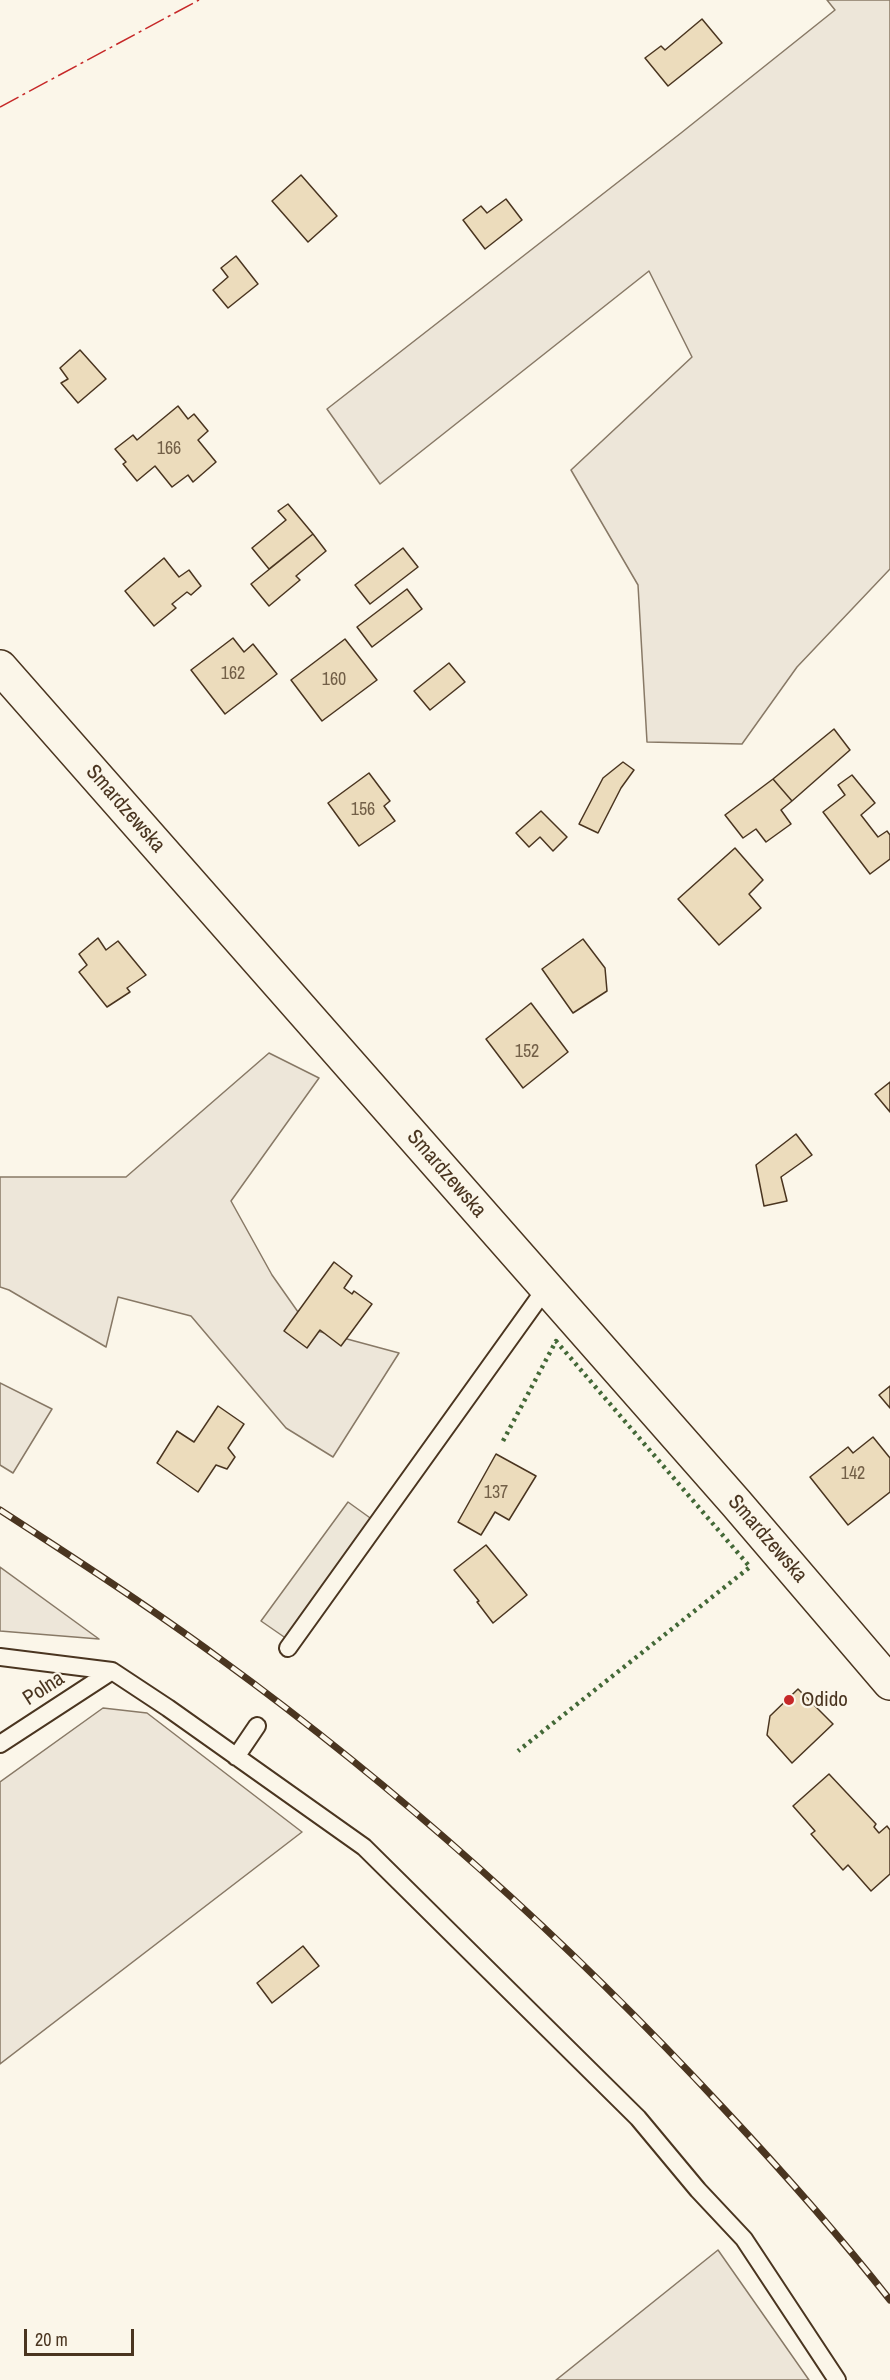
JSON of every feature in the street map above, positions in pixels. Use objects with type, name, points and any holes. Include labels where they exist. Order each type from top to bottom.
[{"type":"street","name":"Smardzewska","points":[[0,667],[890,1683]]},
{"type":"lane","points":[[288,1648],[546,1288]]},
{"type":"lane","points":[[0,1657],[112,1671],[364,1847],[638,2118],[698,2190],[744,2239],[837,2380]]},
{"type":"lane","name":"Polna","points":[[0,1744],[112,1671]]},
{"type":"lane","points":[[236,1756],[257,1726]]},
{"type":"shaded area","points":[[827,0],[890,0],[890,569],[797,667],[742,744],[647,742],[638,585],[571,470],[692,357],[649,271],[380,484],[327,409],[835,10]]},
{"type":"shaded area","points":[[269,1053],[319,1078],[231,1201],[272,1275],[310,1329],[399,1353],[333,1457],[286,1428],[191,1316],[118,1297],[106,1347],[9,1290],[0,1287],[0,1177],[126,1177]]},
{"type":"shaded area","points":[[0,1383],[52,1409],[13,1473],[0,1465]]},
{"type":"shaded area","points":[[348,1502],[373,1520],[287,1639],[261,1621]]},
{"type":"shaded area","points":[[0,1567],[99,1639],[0,1631]]},
{"type":"shaded area","points":[[103,1708],[147,1713],[302,1832],[0,2064],[0,1782]]},
{"type":"shaded area","points":[[718,2250],[809,2380],[556,2380]]},
{"type":"building","points":[[702,19],[722,43],[668,86],[645,58],[661,46],[665,50]]},
{"type":"building","points":[[301,175],[337,216],[308,242],[272,201]]},
{"type":"building","points":[[506,199],[522,220],[485,249],[463,220],[481,206],[487,213]]},
{"type":"building","points":[[236,256],[258,284],[228,308],[213,290],[228,277],[221,268]]},
{"type":"building","points":[[80,350],[106,379],[78,403],[61,383],[68,379],[60,368]]},
{"type":"building","points":[[178,406],[188,419],[194,414],[208,431],[198,440],[216,462],[193,482],[188,475],[172,487],[155,466],[137,481],[123,464],[126,462],[115,449],[133,435],[137,440]]},
{"type":"building","points":[[288,504],[313,534],[269,569],[252,548],[286,520],[278,511]]},
{"type":"building","points":[[313,534],[326,551],[296,576],[300,580],[269,606],[251,584]]},
{"type":"building","points":[[403,548],[418,567],[370,604],[355,585]]},
{"type":"building","points":[[164,558],[179,577],[189,570],[201,586],[191,595],[187,592],[172,604],[176,608],[154,626],[125,591]]},
{"type":"building","points":[[407,589],[422,609],[372,647],[357,627]]},
{"type":"building","points":[[233,638],[244,652],[253,644],[277,674],[225,714],[191,670]]},
{"type":"building","points":[[345,639],[377,680],[322,721],[291,680]]},
{"type":"building","points":[[449,663],[465,682],[430,710],[414,691]]},
{"type":"building","points":[[834,729],[850,750],[792,801],[773,779]]},
{"type":"building","points":[[623,762],[634,770],[621,788],[598,833],[579,824],[603,778]]},
{"type":"building","points":[[369,773],[390,801],[384,806],[395,821],[359,846],[328,803]]},
{"type":"building","points":[[852,775],[875,803],[861,815],[878,837],[887,831],[890,835],[890,859],[870,874],[823,812],[845,795],[838,785]]},
{"type":"building","points":[[773,779],[792,801],[781,810],[791,824],[766,842],[756,829],[743,838],[725,815]]},
{"type":"building","points":[[541,811],[567,837],[553,851],[540,837],[529,847],[516,833]]},
{"type":"building","points":[[735,848],[763,880],[749,894],[761,908],[719,945],[678,899]]},
{"type":"building","points":[[98,938],[106,950],[118,941],[146,975],[127,988],[130,992],[107,1007],[79,972],[87,965],[79,954]]},
{"type":"building","points":[[583,939],[605,968],[607,991],[573,1013],[542,969]]},
{"type":"building","points":[[531,1003],[568,1052],[523,1088],[486,1039]]},
{"type":"building","points":[[890,1082],[890,1112],[875,1094]]},
{"type":"building","points":[[796,1134],[812,1155],[781,1177],[787,1201],[764,1206],[756,1165]]},
{"type":"building","points":[[334,1262],[352,1276],[344,1288],[352,1294],[354,1291],[372,1304],[341,1346],[320,1330],[307,1348],[284,1331]]},
{"type":"building","points":[[890,1386],[890,1408],[879,1395]]},
{"type":"building","points":[[218,1406],[244,1424],[228,1448],[235,1457],[227,1469],[216,1465],[198,1492],[157,1463],[177,1431],[194,1442]]},
{"type":"building","points":[[873,1437],[890,1458],[890,1492],[848,1525],[810,1477],[848,1447],[853,1453]]},
{"type":"building","points":[[496,1454],[536,1476],[509,1520],[495,1512],[481,1535],[458,1522]]},
{"type":"building","points":[[486,1545],[527,1595],[493,1623],[454,1570]]},
{"type":"building","points":[[798,1689],[833,1724],[792,1763],[767,1735],[770,1716]]},
{"type":"building","points":[[829,1774],[876,1824],[874,1827],[879,1833],[887,1826],[890,1830],[890,1874],[871,1891],[848,1865],[843,1870],[811,1834],[815,1831],[793,1806]]},
{"type":"building","points":[[303,1946],[319,1966],[272,2003],[257,1983]]},
{"type":"railway","points":[[0,1510],[219,1658],[354,1761],[483,1872],[607,1988],[667,2048],[789,2180],[890,2300]]},
{"type":"hedge","points":[[503,1441],[556,1341],[750,1567],[518,1751]]},
{"type":"power","points":[[0,107],[199,0]]},
{"type":"place","name":"Odido","points":[[789,1700]]}]
